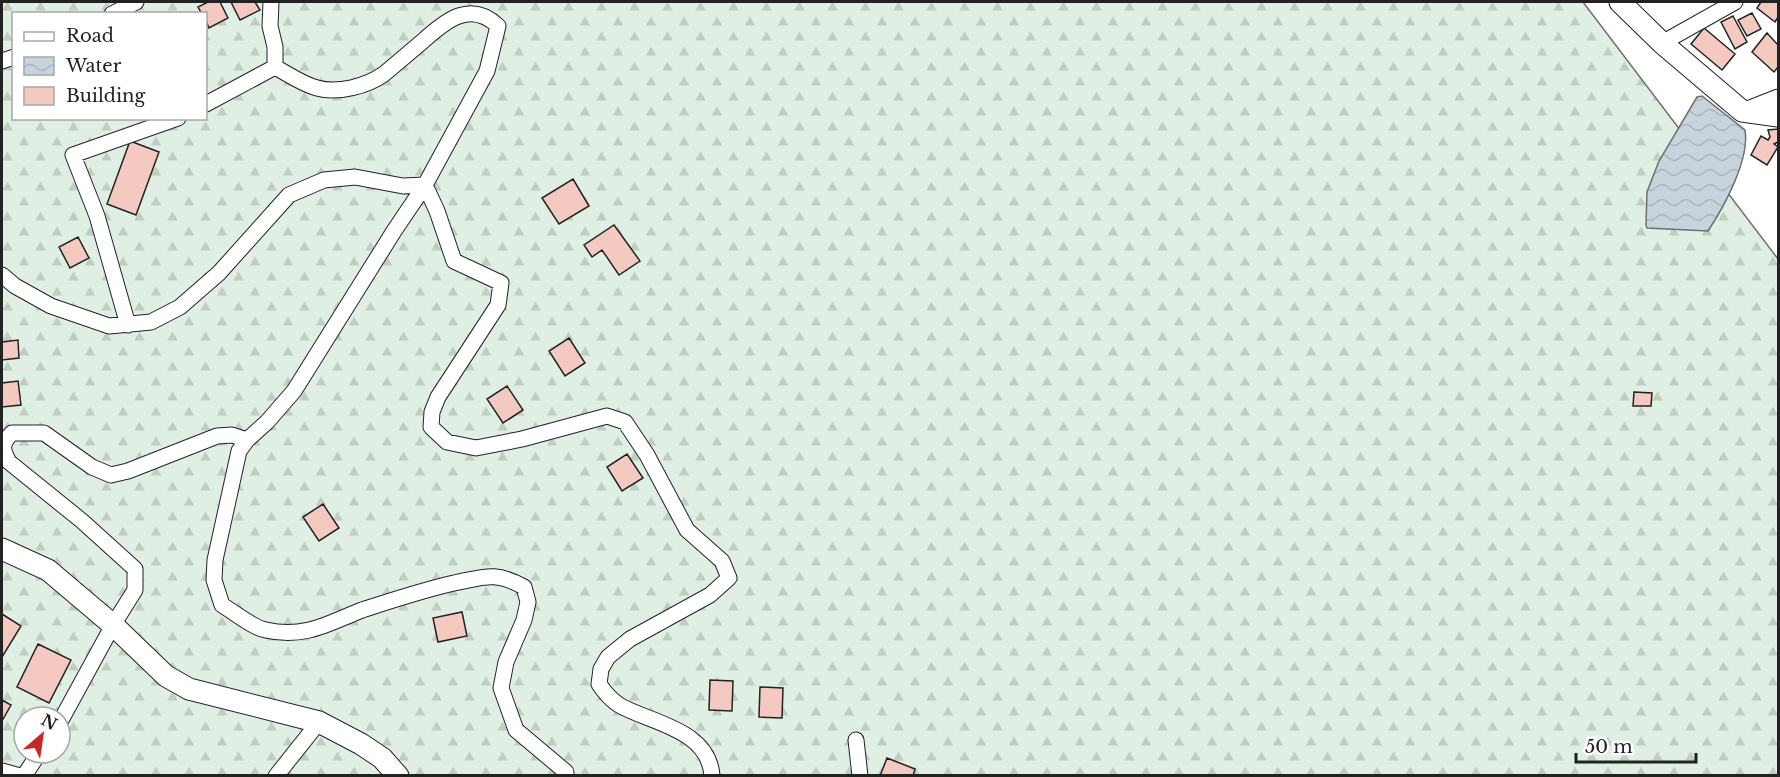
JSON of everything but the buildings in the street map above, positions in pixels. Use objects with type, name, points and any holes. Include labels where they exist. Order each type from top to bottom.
[{"type":"street","points":[[116,12],[136,2]]},
{"type":"street","points":[[271,2],[270,26],[275,47],[274,67]]},
{"type":"street","points":[[1620,2],[1662,43],[1742,111],[1779,116]]},
{"type":"street","points":[[1662,43],[1735,2]]},
{"type":"street","points":[[274,67],[316,88],[331,90],[357,87],[373,82],[447,20],[463,13],[473,11],[490,17],[498,26],[487,71],[425,185],[294,391],[239,451],[215,560],[214,580],[222,605],[264,630],[286,632],[315,630],[360,611],[419,591],[486,576],[507,578],[524,587],[528,602],[524,620],[506,662],[501,688],[516,730],[566,772],[566,776]]},
{"type":"street","points":[[207,103],[274,67]]},
{"type":"street","points":[[1742,111],[1779,97]]},
{"type":"street","points":[[128,325],[97,216],[73,155],[172,120]]},
{"type":"street","points":[[2,275],[15,286],[51,306],[109,326],[151,322],[180,307],[219,273],[289,195],[324,180],[355,177],[403,186],[425,185]]},
{"type":"street","points":[[425,185],[437,211],[454,261],[501,283],[498,306],[438,397],[432,412],[431,427],[447,442],[476,448],[522,439],[607,416],[626,422],[647,455],[687,530],[722,561],[729,578],[710,595],[630,639],[608,657],[601,669],[599,684],[608,697],[620,706],[670,725],[698,745],[711,765],[712,776]]},
{"type":"street","points":[[69,705],[135,590],[135,569],[82,521],[9,462],[3,449],[3,441],[12,433],[44,433],[92,467],[111,475],[128,471],[217,436],[232,435],[247,440]]},
{"type":"street","points":[[2,549],[48,570],[113,625],[166,676],[189,689],[319,723],[361,744],[382,758],[398,776]]},
{"type":"street","points":[[276,776],[319,723]]},
{"type":"street","points":[[856,740],[860,776]]},
{"type":"street","points":[[2,771],[22,776]]},
{"type":"green space","points":[[2,2],[1583,2],[1778,259],[1778,775],[2,776]]},
{"type":"water","points":[[1702,96],[1745,130],[1746,142],[1740,168],[1708,231],[1647,228],[1647,192],[1659,161],[1697,97]]}]
